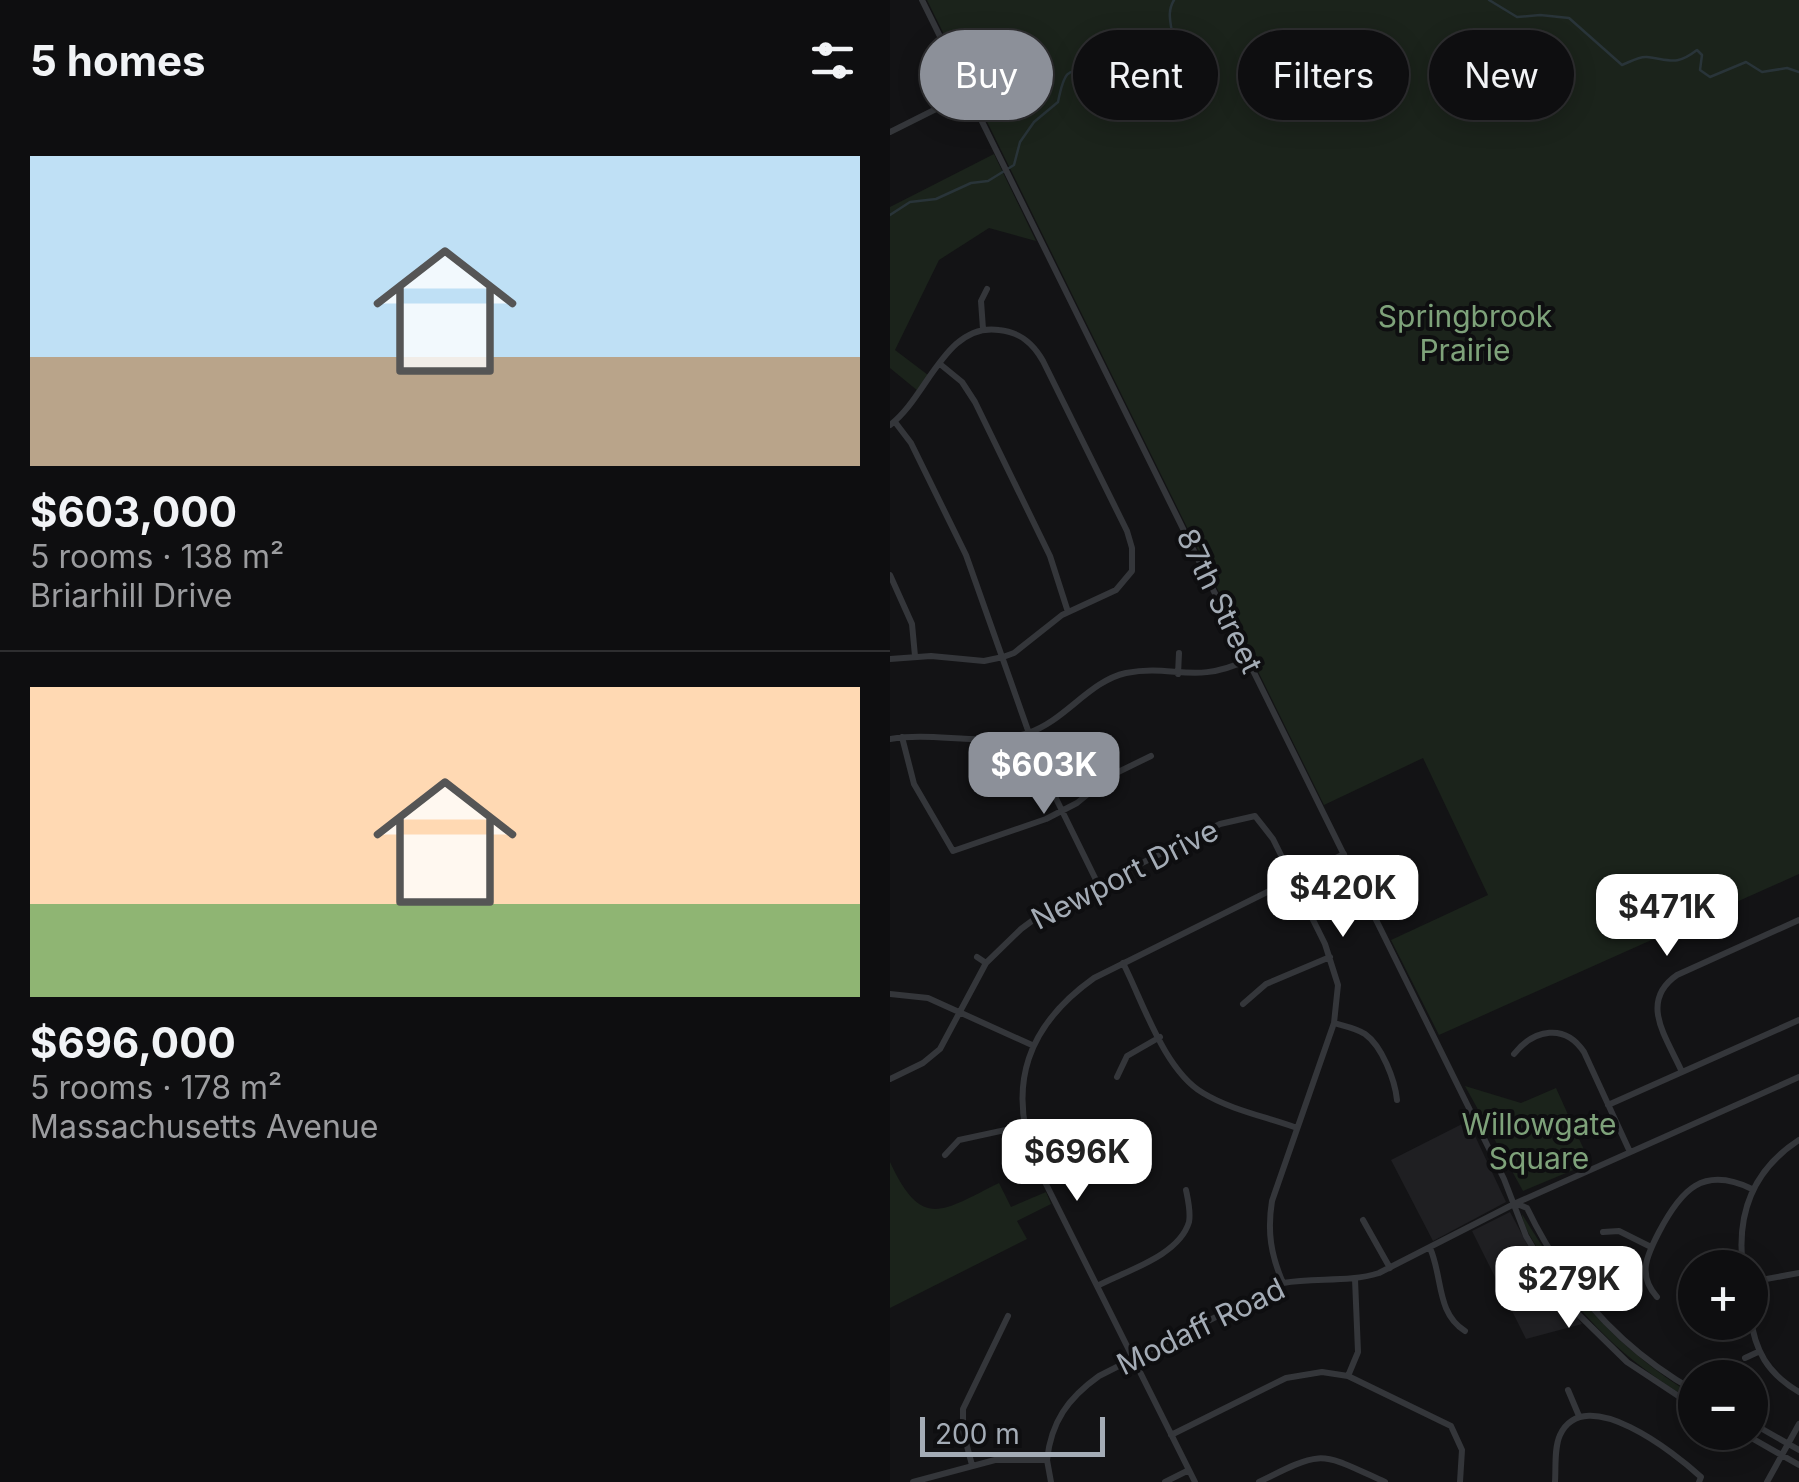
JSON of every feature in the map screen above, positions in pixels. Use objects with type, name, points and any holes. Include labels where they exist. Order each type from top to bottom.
[{"type":"street","name":"87th Street","points":[[922,0],[937,30]]},
{"type":"street","points":[[890,132],[920,117]]},
{"type":"street","name":"87th Street","points":[[981,120],[1516,1203],[1515,1214],[1526,1236],[1579,1315],[1626,1362],[1678,1396]]},
{"type":"street","points":[[983,329],[981,302],[988,289]]},
{"type":"street","points":[[890,660],[915,656],[984,662],[1003,658],[1068,612],[1106,596],[1132,571],[1130,540],[1034,347],[1014,332],[983,329],[962,338],[893,423],[910,443],[966,555],[1003,658],[1029,733],[1061,811],[1098,884]]},
{"type":"street","points":[[940,364],[962,382],[974,402],[1050,556],[1068,612]]},
{"type":"street","points":[[890,575],[912,624],[915,656]]},
{"type":"street","points":[[1178,674],[1179,654]]},
{"type":"street","points":[[890,739],[946,736],[986,740],[1029,733],[1056,720],[1095,689],[1122,674],[1200,676],[1247,660]]},
{"type":"street","points":[[902,737],[914,784],[953,851],[1036,823],[1077,803],[1110,776],[1151,756]]},
{"type":"street","name":"Newport Drive","points":[[890,1080],[923,1064],[940,1049],[986,963],[1044,912],[1220,824],[1255,816],[1273,839],[1293,879],[1330,957],[1338,986],[1334,1022],[1272,1201],[1268,1224],[1274,1263],[1283,1284]]},
{"type":"street","points":[[1195,1482],[1035,1162],[1024,1126],[1022,1086],[1032,1045],[1068,997],[1124,962],[1344,854]]},
{"type":"street","points":[[1682,1072],[1656,1006],[1664,984],[1799,920]]},
{"type":"street","points":[[977,957],[986,963]]},
{"type":"street","points":[[1243,1004],[1266,984],[1330,957]]},
{"type":"street","points":[[1124,962],[1184,1078],[1201,1092],[1298,1128]]},
{"type":"street","points":[[890,994],[928,998],[1032,1045]]},
{"type":"street","points":[[1608,1105],[1799,1020]]},
{"type":"street","points":[[1334,1022],[1372,1040],[1392,1078],[1397,1100]]},
{"type":"street","points":[[1514,1054],[1542,1033],[1571,1036],[1584,1052],[1630,1152]]},
{"type":"street","points":[[1117,1078],[1127,1056],[1160,1037]]},
{"type":"street","name":"Modaff Road","points":[[1047,1460],[1059,1416],[1078,1392],[1099,1376],[1283,1284],[1308,1278],[1355,1278],[1390,1268],[1516,1203],[1799,1077]]},
{"type":"street","points":[[945,1155],[959,1140],[1024,1126]]},
{"type":"street","points":[[1742,1250],[1741,1232],[1752,1189],[1772,1161],[1799,1140]]},
{"type":"street","points":[[1657,1298],[1644,1268],[1673,1206],[1690,1189],[1717,1180],[1737,1182],[1752,1189]]},
{"type":"street","points":[[1097,1286],[1168,1250],[1181,1236],[1188,1223],[1186,1190]]},
{"type":"street","name":"87th Street","points":[[1516,1203],[1527,1208],[1558,1266],[1599,1317],[1645,1358],[1678,1380]]},
{"type":"street","points":[[1363,1220],[1390,1268]]},
{"type":"street","points":[[1603,1232],[1619,1231],[1651,1248]]},
{"type":"street","points":[[1430,1248],[1438,1268],[1444,1310],[1465,1331]]},
{"type":"street","points":[[1768,1279],[1799,1273]]},
{"type":"street","points":[[1348,1376],[1358,1352],[1355,1278]]},
{"type":"street","points":[[972,1465],[963,1431],[964,1409],[1008,1316]]},
{"type":"street","points":[[1755,1340],[1758,1352],[1775,1374],[1799,1392]]},
{"type":"street","points":[[1745,1358],[1758,1352]]},
{"type":"street","points":[[1172,1434],[1304,1372],[1348,1376],[1450,1426],[1462,1450],[1460,1482]]},
{"type":"street","points":[[1568,1390],[1579,1416]]},
{"type":"street","points":[[1555,1482],[1560,1435],[1579,1416],[1594,1414],[1614,1420],[1678,1456],[1701,1477],[1699,1482]]},
{"type":"street","points":[[1767,1482],[1799,1424]]},
{"type":"street","points":[[1768,1432],[1799,1450]]},
{"type":"street","points":[[1768,1448],[1799,1465]]},
{"type":"street","points":[[1259,1482],[1306,1459],[1322,1456],[1385,1482]]},
{"type":"street","points":[[913,1482],[995,1460],[1047,1460],[1051,1482]]},
{"type":"street","points":[[1165,1482],[1189,1470]]},
{"type":"shaded area","points":[[1468,1121],[1506,1202],[1433,1241],[1391,1160]]},
{"type":"shaded area","points":[[1510,1212],[1540,1268],[1582,1324],[1526,1339],[1472,1231]]},
{"type":"green space","name":"Springbrook Prairie","points":[[927,0],[1799,0],[1799,874],[1439,1035],[1391,940],[1488,895],[1423,758],[1324,805],[986,120],[1053,120],[1053,30],[942,30]]},
{"type":"green space","points":[[994,154],[1036,241],[989,228],[939,260],[895,350],[928,375],[918,391],[890,368],[890,207]]},
{"type":"green space","name":"Willowgate Square","points":[[1465,1086],[1521,1103],[1556,1088],[1590,1163],[1523,1191]]},
{"type":"green space","points":[[890,1162],[913,1198],[935,1209],[948,1207],[999,1183],[1011,1207],[1046,1192],[1051,1204],[1017,1221],[1027,1239],[890,1308]]},
{"type":"green space","points":[[1522,1214],[1558,1269],[1596,1316],[1617,1338],[1678,1385],[1678,1392],[1608,1339],[1572,1299],[1527,1229]]},
{"type":"waterway","points":[[890,215],[910,202],[936,199],[971,183],[988,181],[1014,165],[1020,142],[1034,122],[1058,102],[1068,74],[1107,73],[1111,53],[1121,47],[1133,48],[1142,37],[1149,37],[1158,53],[1170,51],[1174,0]]},
{"type":"waterway","points":[[1489,0],[1517,17],[1569,18],[1622,65],[1644,57],[1678,60],[1697,50],[1702,55],[1700,70],[1710,77],[1746,62],[1762,72],[1787,68],[1799,72]]}]
